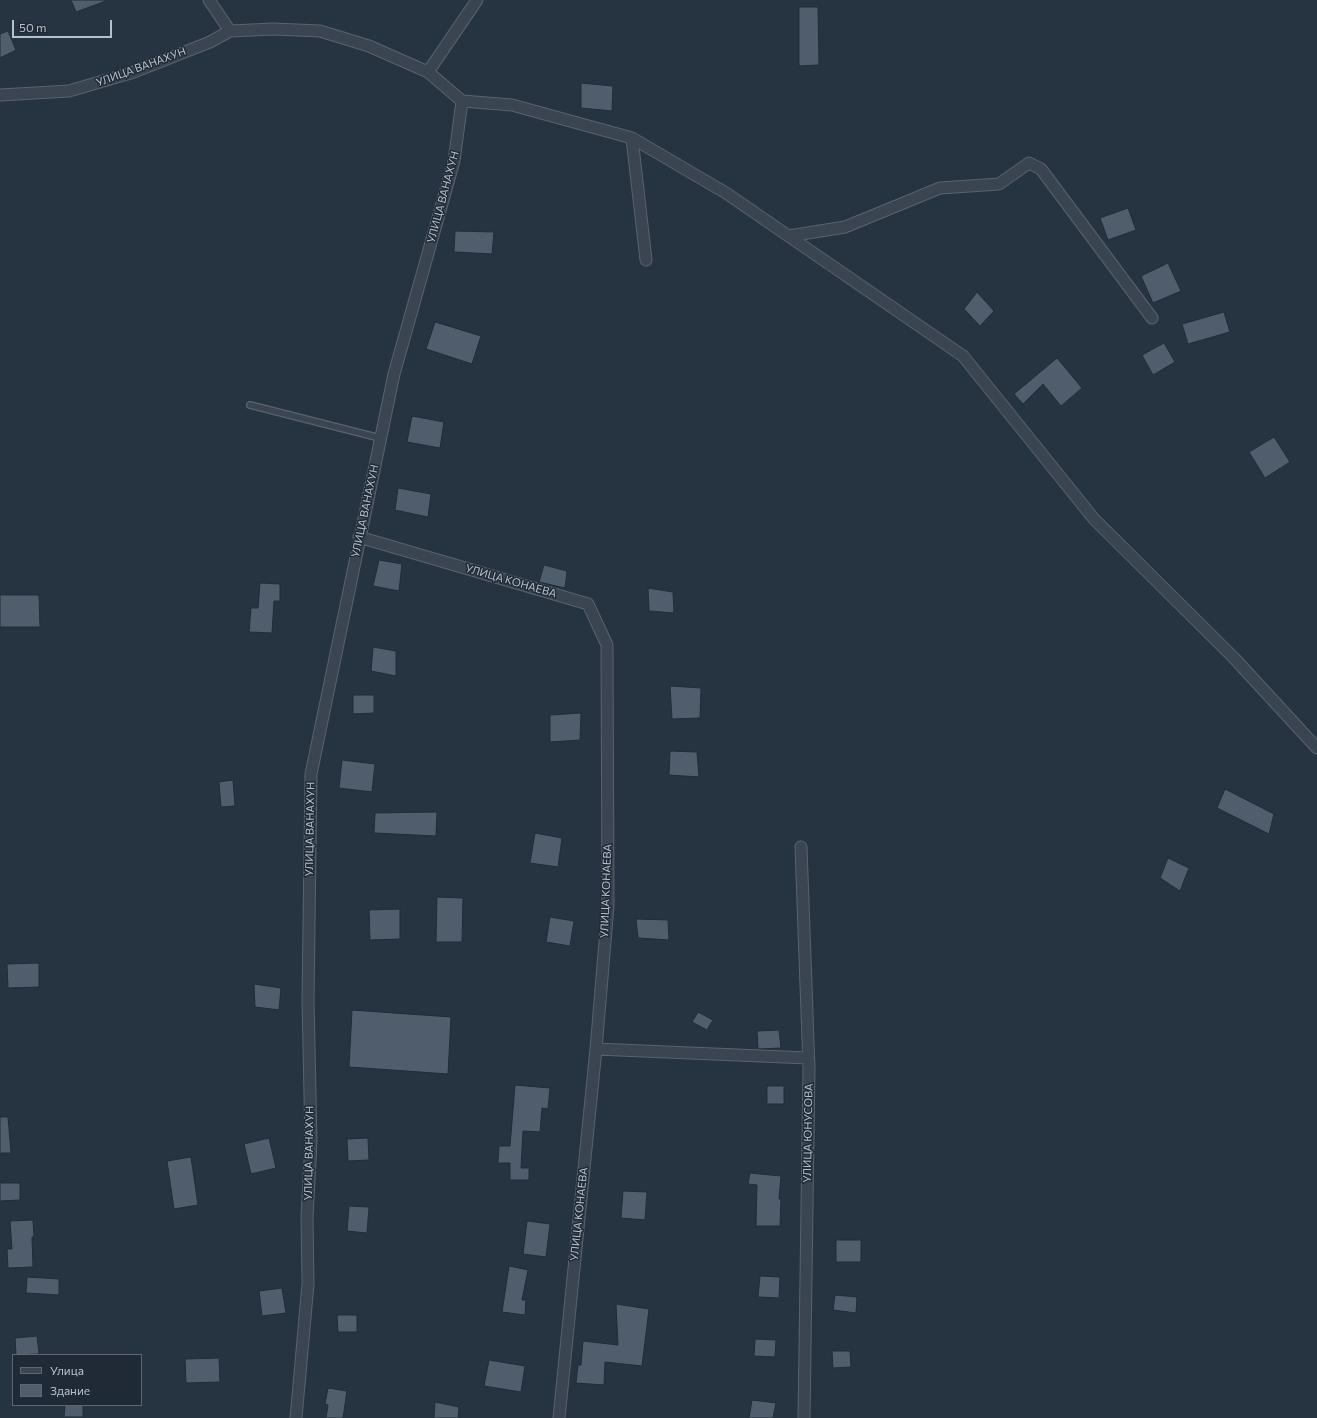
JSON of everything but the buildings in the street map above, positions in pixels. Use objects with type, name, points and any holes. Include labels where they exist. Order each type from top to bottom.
[{"type":"street","points":[[209,0],[230,32]]},
{"type":"street","points":[[428,72],[477,0]]},
{"type":"street","name":"УЛИЦА ВАНАХУН","points":[[0,95],[69,91],[134,72],[210,42],[230,32],[273,29],[320,31],[369,46],[428,72],[462,101],[454,161],[394,374],[311,774],[308,1000],[310,1142],[307,1217],[308,1284],[296,1418]]},
{"type":"street","points":[[462,101],[512,105],[632,138],[726,193],[963,356],[1094,519],[1234,658],[1317,748]]},
{"type":"street","points":[[632,138],[646,260]]},
{"type":"street","points":[[788,236],[845,227],[940,188],[998,184],[1029,163],[1041,169],[1152,318]]},
{"type":"street","name":"УЛИЦА КОНАЕВА","points":[[359,537],[588,604],[607,645],[608,906],[596,1049],[558,1418]]},
{"type":"street","name":"УЛИЦА ЮНУСОВА","points":[[801,847],[808,1058],[804,1418]]},
{"type":"street","points":[[596,1049],[808,1058]]},
{"type":"lane","points":[[250,405],[380,438]]}]
